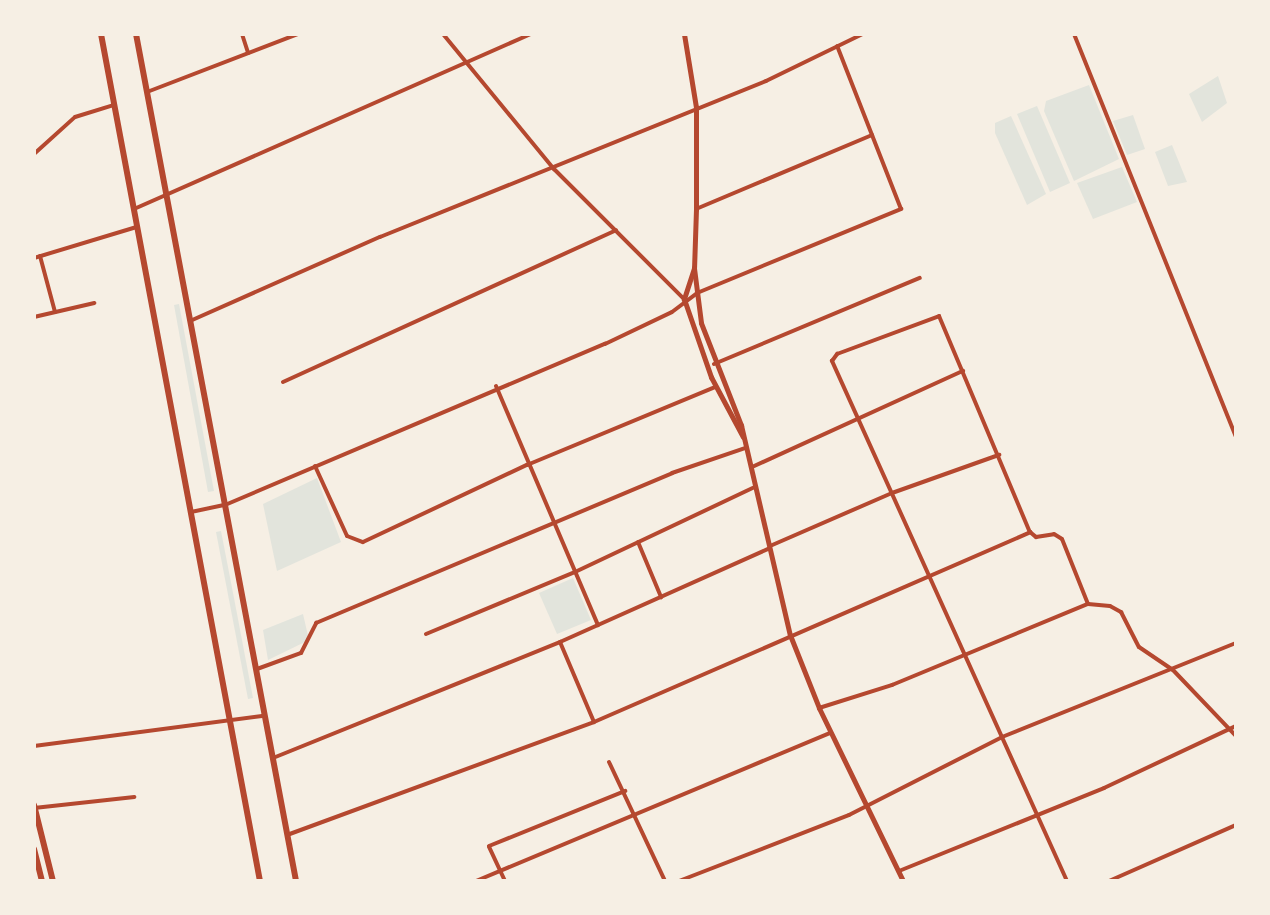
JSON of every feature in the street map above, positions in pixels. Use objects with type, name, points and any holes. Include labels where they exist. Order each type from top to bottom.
[{"type":"main road","points":[[101,34],[260,881]]},
{"type":"main road","points":[[136,34],[262,716],[296,881]]},
{"type":"main road","points":[[34,807],[53,881]]},
{"type":"main road","points":[[34,849],[42,881]]},
{"type":"street","points":[[242,34],[248,53]]},
{"type":"street","points":[[147,93],[298,34]]},
{"type":"street","points":[[443,34],[554,169],[684,299],[743,438],[790,635],[830,733],[903,881]]},
{"type":"street","points":[[134,209],[530,34]]},
{"type":"street","points":[[684,34],[696,107],[694,268],[698,306],[714,364],[715,387],[743,438]]},
{"type":"street","points":[[190,321],[380,237],[766,81],[863,34]]},
{"type":"street","points":[[1074,34],[1236,436]]},
{"type":"street","points":[[191,512],[225,505],[496,386],[605,344],[672,312],[684,299],[697,293],[901,209],[837,46]]},
{"type":"street","points":[[34,154],[75,117],[114,105]]},
{"type":"street","points":[[696,209],[872,135]]},
{"type":"street","points":[[55,313],[37,257],[137,227]]},
{"type":"street","points":[[283,382],[616,230]]},
{"type":"street","points":[[684,299],[694,268]]},
{"type":"street","points":[[714,364],[920,278]]},
{"type":"street","points":[[34,317],[94,303]]},
{"type":"street","points":[[1067,881],[832,361],[837,354],[935,314],[947,325],[1030,532],[1036,537],[1054,534],[1062,539],[1088,604]]},
{"type":"street","points":[[749,468],[963,371]]},
{"type":"street","points":[[496,386],[527,465],[598,625]]},
{"type":"street","points":[[315,466],[347,536],[356,542],[527,465],[715,387]]},
{"type":"street","points":[[254,670],[301,653],[316,623],[745,448]]},
{"type":"street","points":[[271,759],[560,642],[892,493],[999,455]]},
{"type":"street","points":[[426,634],[575,572],[753,488]]},
{"type":"street","points":[[287,835],[594,722],[1030,532]]},
{"type":"street","points":[[638,542],[661,597]]},
{"type":"street","points":[[819,708],[965,656],[1088,604],[1115,608],[1139,647],[1173,670],[1236,736]]},
{"type":"street","points":[[560,642],[594,722]]},
{"type":"street","points":[[679,881],[865,806],[1002,737],[1236,643]]},
{"type":"street","points":[[34,746],[262,716]]},
{"type":"street","points":[[899,871],[1036,816],[1236,726]]},
{"type":"street","points":[[476,881],[830,733]]},
{"type":"street","points":[[609,762],[636,813],[665,881]]},
{"type":"street","points":[[505,881],[489,846],[625,791]]},
{"type":"street","points":[[34,807],[134,797]]},
{"type":"street","points":[[1109,881],[1236,825]]},
{"type":"shaded area","points":[[1218,76],[1227,103],[1202,122],[1189,94]]},
{"type":"shaded area","points":[[1089,85],[1119,159],[1074,181],[1044,111],[1046,101]]},
{"type":"shaded area","points":[[1037,106],[1070,183],[1050,192],[1017,114]]},
{"type":"shaded area","points":[[1133,115],[1145,149],[1127,155],[1113,121]]},
{"type":"shaded area","points":[[1011,116],[1046,194],[1027,205],[995,133],[995,123]]},
{"type":"shaded area","points":[[1172,145],[1187,182],[1168,186],[1155,152]]},
{"type":"shaded area","points":[[1122,167],[1137,202],[1093,219],[1077,183]]},
{"type":"shaded area","points":[[179,304],[214,491],[208,492],[174,305]]},
{"type":"shaded area","points":[[317,478],[341,542],[277,571],[263,504]]},
{"type":"shaded area","points":[[221,531],[253,698],[248,699],[216,532]]},
{"type":"shaded area","points":[[573,578],[591,620],[557,634],[539,593]]},
{"type":"shaded area","points":[[303,614],[309,640],[268,660],[263,630]]}]
